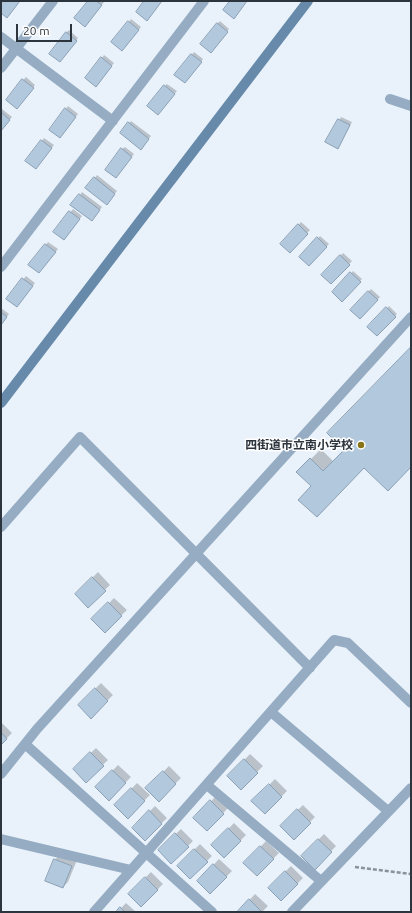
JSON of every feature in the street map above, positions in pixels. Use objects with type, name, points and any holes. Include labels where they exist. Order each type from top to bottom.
[{"type":"street","points":[[1,68],[53,1]]},
{"type":"street","points":[[1,267],[204,1]]},
{"type":"street","points":[[1,403],[308,1]]},
{"type":"street","points":[[1,37],[113,121]]},
{"type":"street","points":[[390,99],[411,106]]},
{"type":"street","points":[[1,774],[37,729],[411,317]]},
{"type":"street","points":[[1,527],[80,437],[310,668]]},
{"type":"street","points":[[94,912],[334,640],[348,643],[411,703]]},
{"type":"street","points":[[271,712],[388,811]]},
{"type":"street","points":[[25,744],[212,912]]},
{"type":"street","points":[[207,785],[321,881]]},
{"type":"street","points":[[292,912],[411,788]]},
{"type":"street","points":[[1,839],[131,870]]},
{"type":"path","points":[[336,865],[411,874]]},
{"type":"building","points":[[3,1],[20,1],[7,18],[1,13],[1,3]]},
{"type":"building","points":[[88,1],[96,1],[102,5],[85,27],[74,18]]},
{"type":"building","points":[[144,1],[162,1],[147,21],[136,12]]},
{"type":"building","points":[[230,1],[247,1],[234,19],[223,10]]},
{"type":"building","points":[[128,21],[139,30],[122,51],[111,42]]},
{"type":"building","points":[[217,23],[228,32],[211,53],[200,44]]},
{"type":"building","points":[[66,32],[77,41],[60,62],[49,54]]},
{"type":"building","points":[[191,54],[202,62],[185,83],[174,75]]},
{"type":"building","points":[[101,57],[112,66],[96,87],[85,78]]},
{"type":"building","points":[[22,79],[34,88],[17,109],[6,100]]},
{"type":"building","points":[[164,85],[175,94],[158,115],[147,106]]},
{"type":"building","points":[[65,108],[76,117],[60,138],[49,130]]},
{"type":"building","points":[[1,112],[10,120],[1,131]]},
{"type":"building","points":[[338,119],[350,125],[338,149],[325,142]]},
{"type":"building","points":[[128,122],[149,139],[141,150],[120,133]]},
{"type":"building","points":[[41,140],[52,148],[36,169],[25,161]]},
{"type":"building","points":[[121,148],[132,157],[116,178],[105,170]]},
{"type":"building","points":[[94,177],[115,194],[107,205],[85,188]]},
{"type":"building","points":[[79,194],[100,210],[92,221],[70,205]]},
{"type":"building","points":[[69,211],[80,219],[64,240],[53,232]]},
{"type":"building","points":[[298,224],[308,234],[290,253],[280,244]]},
{"type":"building","points":[[317,237],[327,247],[309,266],[299,257]]},
{"type":"building","points":[[45,244],[56,252],[39,273],[28,265]]},
{"type":"building","points":[[340,255],[350,265],[331,284],[321,275]]},
{"type":"building","points":[[350,272],[361,282],[342,302],[332,292]]},
{"type":"building","points":[[22,278],[33,286],[17,307],[6,299]]},
{"type":"building","points":[[368,291],[378,300],[360,319],[350,310]]},
{"type":"building","points":[[386,307],[396,317],[377,336],[367,327]]},
{"type":"building","points":[[1,312],[7,317],[1,325]]},
{"type":"building","points":[[411,347],[411,467],[388,491],[364,468],[317,517],[298,500],[311,486],[296,472],[310,458],[323,471],[344,450],[327,433]]},
{"type":"building","points":[[92,577],[106,591],[88,608],[75,594]]},
{"type":"building","points":[[108,602],[122,616],[105,633],[91,619]]},
{"type":"building","points":[[95,688],[108,701],[91,719],[78,705]]},
{"type":"building","points":[[1,732],[7,739],[1,745]]},
{"type":"building","points":[[90,752],[104,766],[86,783],[73,769]]},
{"type":"building","points":[[244,759],[258,773],[241,790],[227,776]]},
{"type":"building","points":[[112,770],[126,783],[109,801],[95,787]]},
{"type":"building","points":[[163,771],[176,784],[159,802],[145,788]]},
{"type":"building","points":[[269,784],[282,797],[265,814],[251,801]]},
{"type":"building","points":[[131,788],[145,801],[128,819],[114,805]]},
{"type":"building","points":[[210,800],[224,814],[207,831],[193,818]]},
{"type":"building","points":[[297,809],[311,823],[294,840],[280,826]]},
{"type":"building","points":[[149,810],[162,824],[145,841],[132,828]]},
{"type":"building","points":[[228,828],[241,841],[224,858],[211,845]]},
{"type":"building","points":[[175,833],[189,847],[171,864],[158,850]]},
{"type":"building","points":[[318,839],[332,852],[315,870],[301,856]]},
{"type":"building","points":[[260,846],[274,859],[257,876],[243,863]]},
{"type":"building","points":[[194,849],[208,862],[190,879],[177,866]]},
{"type":"building","points":[[54,859],[72,866],[63,888],[45,881]]},
{"type":"building","points":[[213,864],[227,877],[210,894],[197,881]]},
{"type":"building","points":[[285,871],[298,884],[281,901],[268,888]]},
{"type":"building","points":[[145,877],[158,890],[141,907],[128,894]]},
{"type":"building","points":[[249,899],[262,912],[237,912]]},
{"type":"building","points":[[120,907],[125,912],[116,912]]},
{"type":"place","name":"四街道市立南小学校","points":[[361,445]]}]
